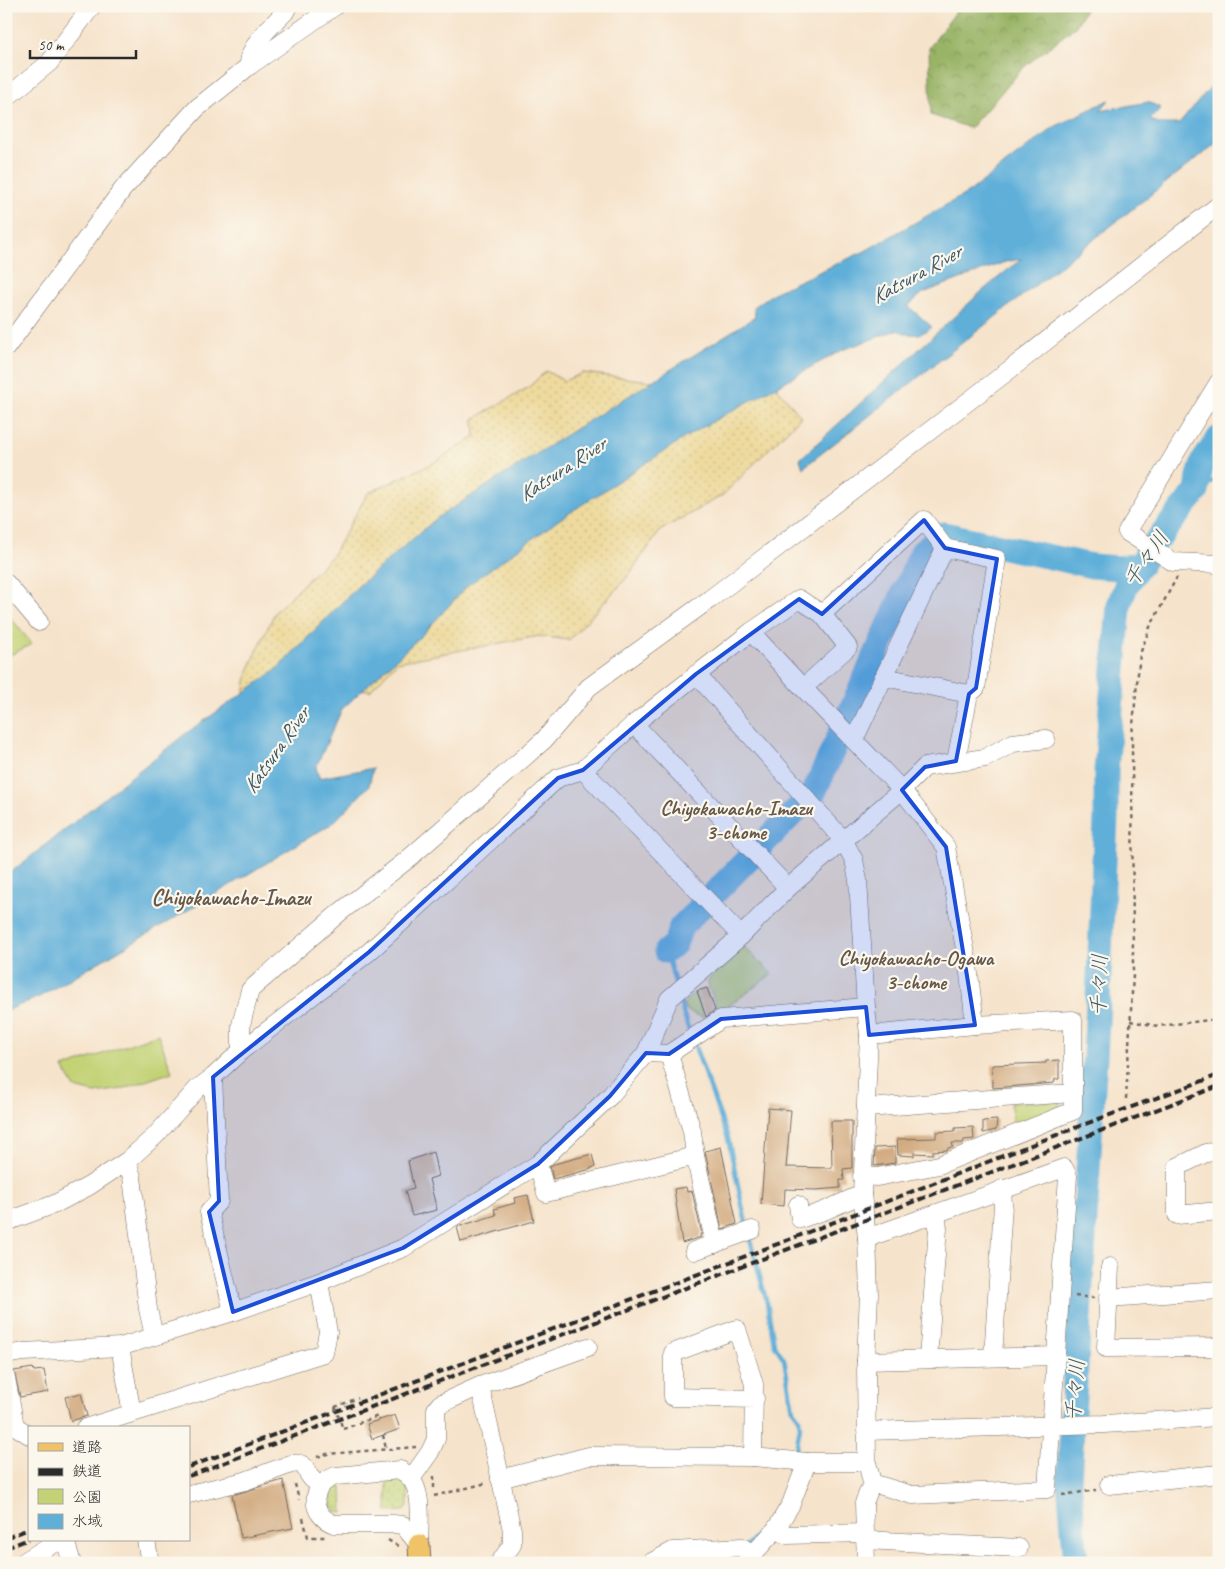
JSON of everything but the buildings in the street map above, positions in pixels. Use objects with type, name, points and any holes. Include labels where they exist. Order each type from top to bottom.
[{"type":"street","points":[[6,98],[49,63],[92,6]]},
{"type":"street","points":[[249,66],[252,49],[288,6]]},
{"type":"street","points":[[6,348],[123,189],[197,108],[249,66],[335,6]]},
{"type":"street","points":[[241,1051],[241,1025],[250,990],[339,913],[407,860],[544,740],[589,687],[710,599],[1001,377],[1219,205]]},
{"type":"street","points":[[1219,382],[1127,532],[1178,562],[1219,564]]},
{"type":"street","points":[[822,614],[924,520],[945,548],[997,558],[976,688],[969,694],[956,761]]},
{"type":"street","points":[[854,740],[945,548]]},
{"type":"street","points":[[6,583],[39,622]]},
{"type":"street","points":[[6,1222],[54,1204],[89,1186],[127,1161],[156,1136],[197,1089],[241,1051],[368,952],[558,778],[583,770],[634,724],[696,674],[798,599],[822,614],[848,647],[803,688]]},
{"type":"street","points":[[752,632],[803,688],[902,790],[946,847],[968,965],[975,1025]]},
{"type":"street","points":[[696,674],[844,841],[854,860],[858,880],[869,1035],[862,1176],[869,1294],[866,1360],[867,1462],[872,1483],[864,1503],[866,1563]]},
{"type":"street","points":[[884,677],[969,694]]},
{"type":"street","points":[[634,724],[788,888]]},
{"type":"street","points":[[6,1355],[22,1352],[120,1346],[233,1312],[319,1282],[403,1248],[538,1164],[610,1096],[646,1053],[670,999],[741,936],[788,888],[902,790],[925,767],[985,758],[1013,743],[1046,738]]},
{"type":"street","points":[[583,770],[741,936]]},
{"type":"street","points":[[646,1053],[669,1054],[721,1019],[866,1007]]},
{"type":"street","points":[[862,1176],[877,1177],[939,1165],[1073,1111],[1073,1020],[975,1025],[869,1035]]},
{"type":"street","points":[[669,1054],[692,1131],[695,1156],[715,1244]]},
{"type":"street","points":[[213,1077],[219,1201],[209,1212],[233,1312]]},
{"type":"street","points":[[866,1108],[1073,1093]]},
{"type":"street","points":[[1219,1150],[1206,1153],[1177,1167],[1177,1215],[1219,1210]]},
{"type":"street","points":[[538,1164],[546,1193],[695,1156]]},
{"type":"street","points":[[127,1161],[132,1177],[148,1309],[154,1336]]},
{"type":"street","points":[[867,1238],[1064,1168],[1068,1176],[1056,1356],[1056,1426],[1047,1489],[912,1495],[872,1483]]},
{"type":"street","points":[[993,1357],[1004,1205],[1002,1189]]},
{"type":"street","points":[[798,1205],[800,1219],[862,1194]]},
{"type":"street","points":[[928,1359],[938,1228],[936,1214]]},
{"type":"street","points":[[694,1251],[749,1232]]},
{"type":"street","points":[[1110,1267],[1103,1298],[1106,1348],[1219,1347]]},
{"type":"street","points":[[91,1426],[324,1352],[328,1332],[319,1282]]},
{"type":"street","points":[[1103,1298],[1219,1290]]},
{"type":"street","points":[[753,1457],[754,1399],[754,1384],[737,1329],[673,1353],[673,1397],[754,1399]]},
{"type":"street","points":[[120,1346],[132,1413]]},
{"type":"street","points":[[411,1478],[430,1452],[436,1439],[436,1409],[440,1404],[480,1386],[588,1347]]},
{"type":"street","points":[[866,1360],[1056,1356]]},
{"type":"street","points":[[6,1378],[15,1426],[28,1434]]},
{"type":"street","points":[[480,1386],[512,1530],[512,1544],[499,1563]]},
{"type":"street","points":[[866,1431],[1056,1426],[1219,1417]]},
{"type":"street","points":[[500,1479],[589,1456],[753,1457],[807,1462],[867,1462]]},
{"type":"street","points":[[650,1563],[673,1551],[742,1547],[749,1558],[776,1529],[791,1504],[807,1462]]},
{"type":"street","points":[[190,1494],[245,1481],[298,1463],[304,1465],[312,1480],[320,1484]]},
{"type":"street","points":[[420,1554],[426,1496],[408,1474],[400,1470],[336,1476],[320,1484],[317,1491],[316,1502],[319,1511],[325,1520],[334,1524],[403,1525],[409,1521],[426,1496]]},
{"type":"street","points":[[1109,1485],[1219,1474]]},
{"type":"street","points":[[403,1525],[420,1554]]},
{"type":"street","points":[[776,1529],[787,1535],[865,1536],[1019,1548]]},
{"type":"street","points":[[22,1563],[60,1542]]},
{"type":"street","points":[[66,1542],[72,1563]]},
{"type":"street","points":[[146,1542],[150,1563]]},
{"type":"path","points":[[1126,1098],[1133,975],[1132,736],[1140,654],[1178,562]]},
{"type":"path","points":[[1130,1021],[1158,1026],[1219,1019]]},
{"type":"path","points":[[1070,1296],[1103,1298]]},
{"type":"path","points":[[358,1398],[335,1407],[343,1429],[378,1416],[379,1420]]},
{"type":"path","points":[[383,1435],[386,1449]]},
{"type":"path","points":[[426,1496],[500,1479]]},
{"type":"path","points":[[1047,1489],[1057,1495],[1099,1490],[1109,1485]]},
{"type":"highlighted area","points":[[924,520],[945,548],[997,559],[976,688],[969,694],[956,761],[925,767],[902,790],[946,847],[975,1025],[869,1035],[866,1007],[721,1019],[669,1054],[646,1053],[610,1096],[538,1164],[403,1248],[233,1312],[209,1212],[219,1201],[213,1077],[369,952],[558,778],[583,770],[696,674],[799,599],[822,614]]},
{"type":"green space","points":[[960,6],[1087,6],[1076,26],[1024,67],[970,128],[931,115],[929,48]]},
{"type":"green space","points":[[6,612],[32,644],[6,657]]},
{"type":"green space","points":[[743,946],[772,974],[719,1013],[707,981]]},
{"type":"green space","points":[[695,992],[704,1018],[687,1011],[683,1004]]},
{"type":"green space","points":[[158,1034],[172,1072],[122,1089],[95,1093],[75,1088],[63,1068]]},
{"type":"green space","points":[[1059,1100],[1060,1109],[1012,1126],[1011,1103]]},
{"type":"green space","points":[[404,1481],[408,1486],[408,1506],[404,1511],[387,1512],[387,1482]]},
{"type":"green space","points":[[336,1487],[342,1487],[343,1513],[336,1512],[331,1503],[331,1494]]},
{"type":"sand","points":[[698,369],[768,377],[801,417],[723,495],[661,530],[624,581],[569,640],[539,636],[397,662],[370,691],[341,683],[242,705],[248,671],[275,612],[332,556],[368,493],[433,463],[475,437],[474,419],[529,387],[546,371],[564,381],[583,373],[650,381]]},
{"type":"water","name":"Katsura River","points":[[1219,77],[1219,141],[803,468],[800,459],[981,292],[1021,259],[1005,262],[923,293],[908,306],[932,327],[923,333],[915,334],[897,330],[842,350],[692,433],[560,519],[468,585],[421,636],[342,709],[316,767],[319,778],[373,768],[369,786],[333,823],[39,997],[6,1011],[6,876],[185,734],[275,671],[357,587],[437,518],[755,317],[754,307],[775,292],[865,251],[969,192],[1054,127],[1109,100],[1100,111],[1148,102],[1161,108],[1150,119],[1158,124],[1179,124]]},
{"type":"waterway","name":"千々川","points":[[1076,1563],[1069,1480],[1097,1023],[1106,817],[1106,772],[1119,605],[1126,586],[1156,541],[1197,491],[1204,460],[1219,438]]},
{"type":"waterway","points":[[1197,491],[1219,478]]},
{"type":"waterway","points":[[666,951],[675,944],[681,927],[814,792],[922,552],[944,534],[1092,566],[1119,568],[1141,565]]},
{"type":"waterway","points":[[666,951],[676,986]]},
{"type":"waterway","points":[[678,996],[690,1034]]},
{"type":"waterway","points":[[693,1041],[728,1138],[747,1228]]},
{"type":"waterway","points":[[749,1236],[767,1303],[774,1344],[784,1359],[793,1410],[799,1418],[800,1427],[795,1456]]},
{"type":"waterway","points":[[746,1546],[761,1531],[786,1493],[794,1464]]},
{"type":"waterway","points":[[626,1563],[648,1560]]},
{"type":"railway","points":[[190,1467],[788,1240],[1077,1127],[1219,1075]]},
{"type":"railway","points":[[190,1476],[1219,1086]]},
{"type":"railway","points":[[6,1538],[28,1529]]},
{"type":"railway","points":[[6,1548],[28,1539]]},
{"type":"district","name":"Chiyokawacho-Imazu 3-chome","points":[[736,820]]},
{"type":"district","name":"Chiyokawacho-Imazu","points":[[231,897]]},
{"type":"district","name":"Chiyokawacho-Ogawa 3-chome","points":[[916,970]]}]
